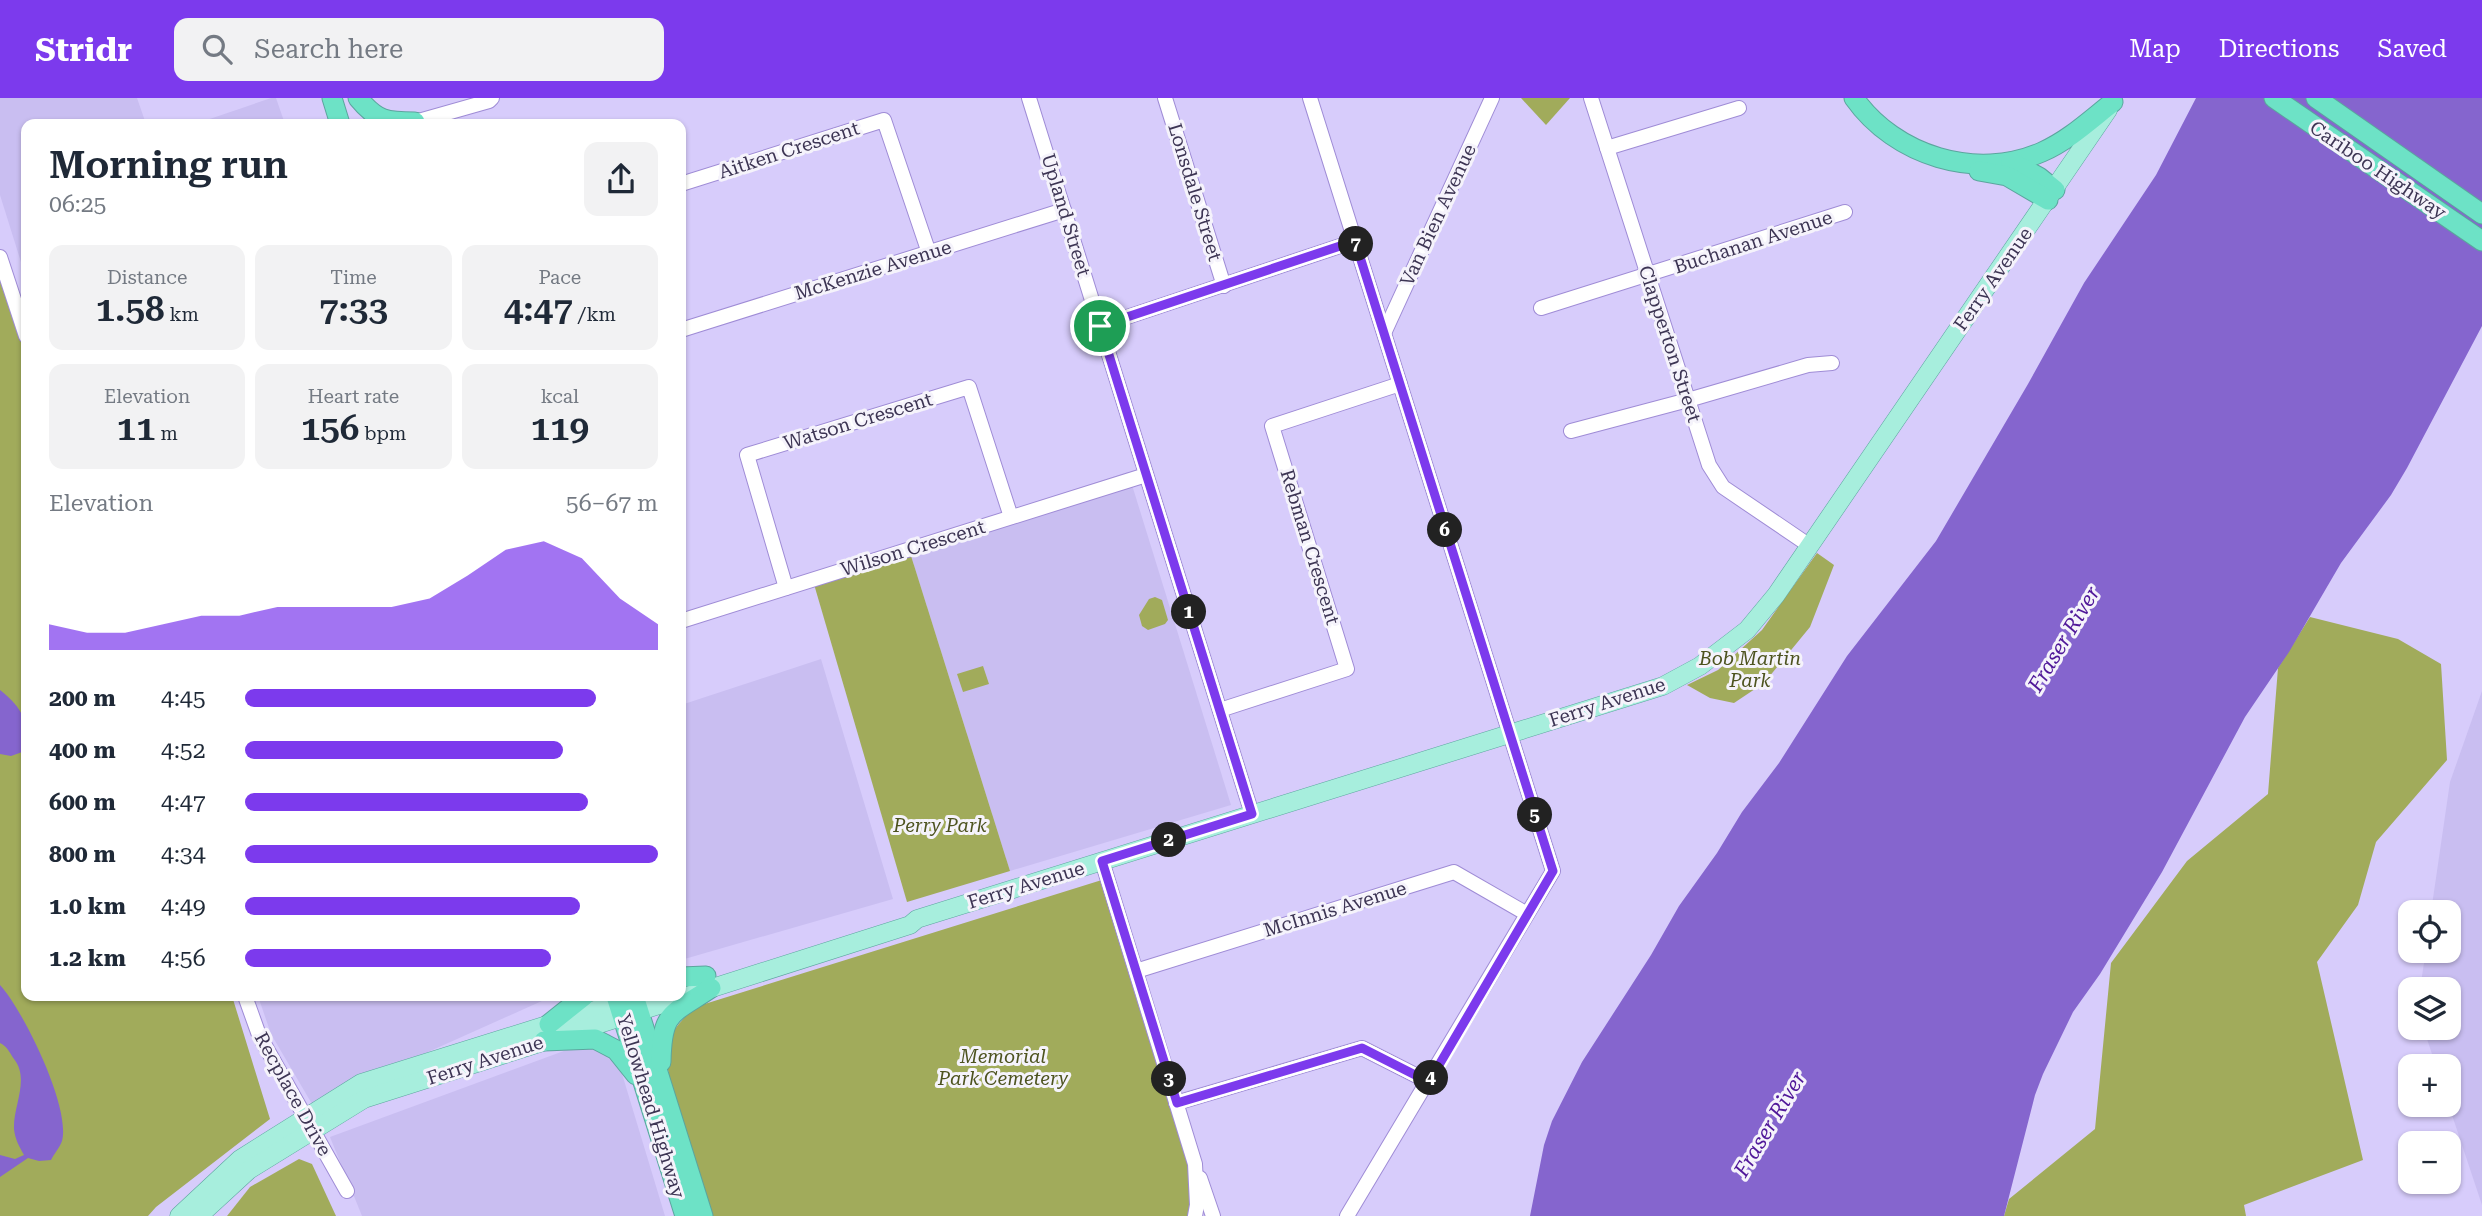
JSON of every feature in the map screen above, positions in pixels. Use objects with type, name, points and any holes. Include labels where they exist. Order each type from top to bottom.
[{"type":"highway","points":[[332,98],[338,119]]},
{"type":"highway","points":[[356,98],[380,119]]},
{"type":"highway","points":[[356,98],[361,119]]},
{"type":"highway","points":[[1841,98],[1863,125],[1908,155],[1960,170],[2007,176],[2051,195]]},
{"type":"highway","points":[[1854,98],[1874,122],[1894,138],[1933,157],[1957,162],[2011,162],[2041,152],[2068,138],[2115,100]]},
{"type":"highway","name":"Cariboo Highway","points":[[2274,98],[2482,241]]},
{"type":"highway","name":"Cariboo Highway","points":[[2316,98],[2482,214]]},
{"type":"highway","points":[[2011,162],[2039,177],[2051,195]]},
{"type":"highway","points":[[686,977],[708,982]]},
{"type":"highway","points":[[653,1084],[664,1025],[673,1013],[708,982]]},
{"type":"highway","points":[[546,1032],[579,1001]]},
{"type":"highway","name":"Yellowhead Highway","points":[[630,1002],[685,1216]]},
{"type":"highway","points":[[546,1032],[595,1039],[616,1049],[653,1084]]},
{"type":"highway","name":"Yellowhead Highway","points":[[653,1084],[703,1216]]},
{"type":"main road","name":"Ferry Avenue","points":[[686,988],[910,925],[917,919],[1663,686],[1700,666],[1747,630],[1776,595],[2115,100]]},
{"type":"main road","name":"Ferry Avenue","points":[[686,984],[708,982]]},
{"type":"main road","name":"Ferry Avenue","points":[[179,1216],[240,1158],[310,1124],[364,1099],[630,1002]]},
{"type":"main road","name":"Ferry Avenue","points":[[199,1216],[249,1170],[310,1124]]},
{"type":"street","points":[[428,119],[489,102],[492,98]]},
{"type":"street","name":"Upland Street","points":[[1029,98],[1252,814]]},
{"type":"street","name":"Lonsdale Street","points":[[1165,98],[1224,286]]},
{"type":"street","points":[[1310,98],[1508,735],[1553,871],[1347,1216]]},
{"type":"street","name":"Van Bien Avenue","points":[[1384,331],[1492,98]]},
{"type":"street","name":"Clapperton Street","points":[[1591,98],[1709,465],[1723,487],[1810,546]]},
{"type":"street","points":[[1607,148],[1739,107]]},
{"type":"street","name":"Aitken Crescent","points":[[686,182],[884,120],[929,253]]},
{"type":"street","name":"McKenzie Avenue","points":[[686,328],[1064,211]]},
{"type":"street","name":"Buchanan Avenue","points":[[1541,308],[1844,212]]},
{"type":"street","points":[[1100,326],[1355,241]]},
{"type":"street","points":[[0,257],[21,321]]},
{"type":"street","points":[[1571,431],[1808,365],[1832,363]]},
{"type":"street","name":"Rebman Crescent","points":[[1220,710],[1347,669],[1272,426],[1400,384]]},
{"type":"street","name":"Watson Crescent","points":[[786,587],[747,455],[969,387],[1011,517]]},
{"type":"street","name":"Wilson Crescent","points":[[686,619],[1146,475]]},
{"type":"street","points":[[1102,861],[1213,1216]]},
{"type":"street","name":"McInnis Avenue","points":[[1136,971],[1454,872],[1527,914]]},
{"type":"street","name":"Recplace Drive","points":[[247,1001],[259,1035],[346,1191]]},
{"type":"street","points":[[1177,1103],[1362,1048],[1429,1082]]},
{"type":"street","points":[[1195,1164],[1195,1216]]},
{"type":"shaded area","points":[[0,98],[137,98],[144,119],[21,119],[21,262],[0,195]]},
{"type":"shaded area","points":[[276,98],[283,119],[210,119]]},
{"type":"shaded area","points":[[1128,472],[1231,805],[1010,871],[907,543]]},
{"type":"shaded area","points":[[821,659],[893,899],[686,959],[686,703]]},
{"type":"shaded area","points":[[2482,691],[2482,1205],[2461,1142],[2461,1131],[2457,1131],[2453,1117],[2461,1117],[2461,1054],[2432,1054],[2427,1040],[2461,1040],[2461,977],[2422,977],[2424,963],[2461,963],[2461,900],[2433,900],[2450,782]]},
{"type":"shaded area","points":[[260,1001],[542,1001],[312,1104],[271,1034]]},
{"type":"shaded area","points":[[610,1034],[665,1216],[362,1216],[330,1137]]},
{"type":"green space","points":[[1521,98],[1570,98],[1546,125]]},
{"type":"green space","points":[[0,256],[21,324],[21,1001],[234,1001],[270,1119],[148,1216],[0,1216]]},
{"type":"green space","name":"Perry Park","points":[[907,543],[1010,871],[907,902],[811,574]]},
{"type":"green space","name":"Bob Martin Park","points":[[1817,553],[1834,565],[1810,627],[1764,683],[1734,703],[1710,698],[1687,685],[1718,670],[1762,630]]},
{"type":"green space","points":[[1155,597],[1162,600],[1168,620],[1165,624],[1148,630],[1142,626],[1139,615],[1149,599]]},
{"type":"green space","points":[[2310,617],[2398,639],[2441,664],[2447,760],[2376,842],[2358,905],[2317,962],[2363,1160],[2244,1205],[2246,1216],[2004,1216],[2009,1199],[2095,1129],[2111,963],[2187,861],[2268,794],[2278,668]]},
{"type":"green space","points":[[983,666],[989,684],[963,692],[957,674]]},
{"type":"green space","name":"Memorial Park Cemetery","points":[[1105,879],[1197,1162],[1189,1216],[712,1216],[675,1100],[667,1056],[668,1042],[673,1032],[695,1007]]},
{"type":"green space","points":[[299,1159],[312,1164],[336,1216],[227,1216],[250,1187]]},
{"type":"water","name":"Fraser River","points":[[2196,98],[2482,98],[2482,326],[2391,495],[2341,563],[2289,652],[2245,717],[2162,872],[2100,974],[2073,1012],[2035,1095],[2004,1216],[1530,1216],[1544,1145],[1552,1121],[1582,1062],[1679,906],[1742,812],[1779,763],[1847,656],[1936,541],[2084,283],[2156,175]]},
{"type":"water","points":[[0,690],[21,714],[21,752],[11,756],[0,754]]},
{"type":"water","points":[[0,985],[21,1015],[43,1060],[63,1126],[62,1141],[51,1160],[28,1158],[0,1177],[0,1155],[15,1159],[24,1155],[14,1129],[21,1075],[19,1067],[0,1043]]},
{"type":"route","points":[[1355,241],[1508,735],[1553,871],[1429,1082],[1362,1048],[1177,1103],[1102,861],[1252,814],[1100,326],[1355,241]]}]
